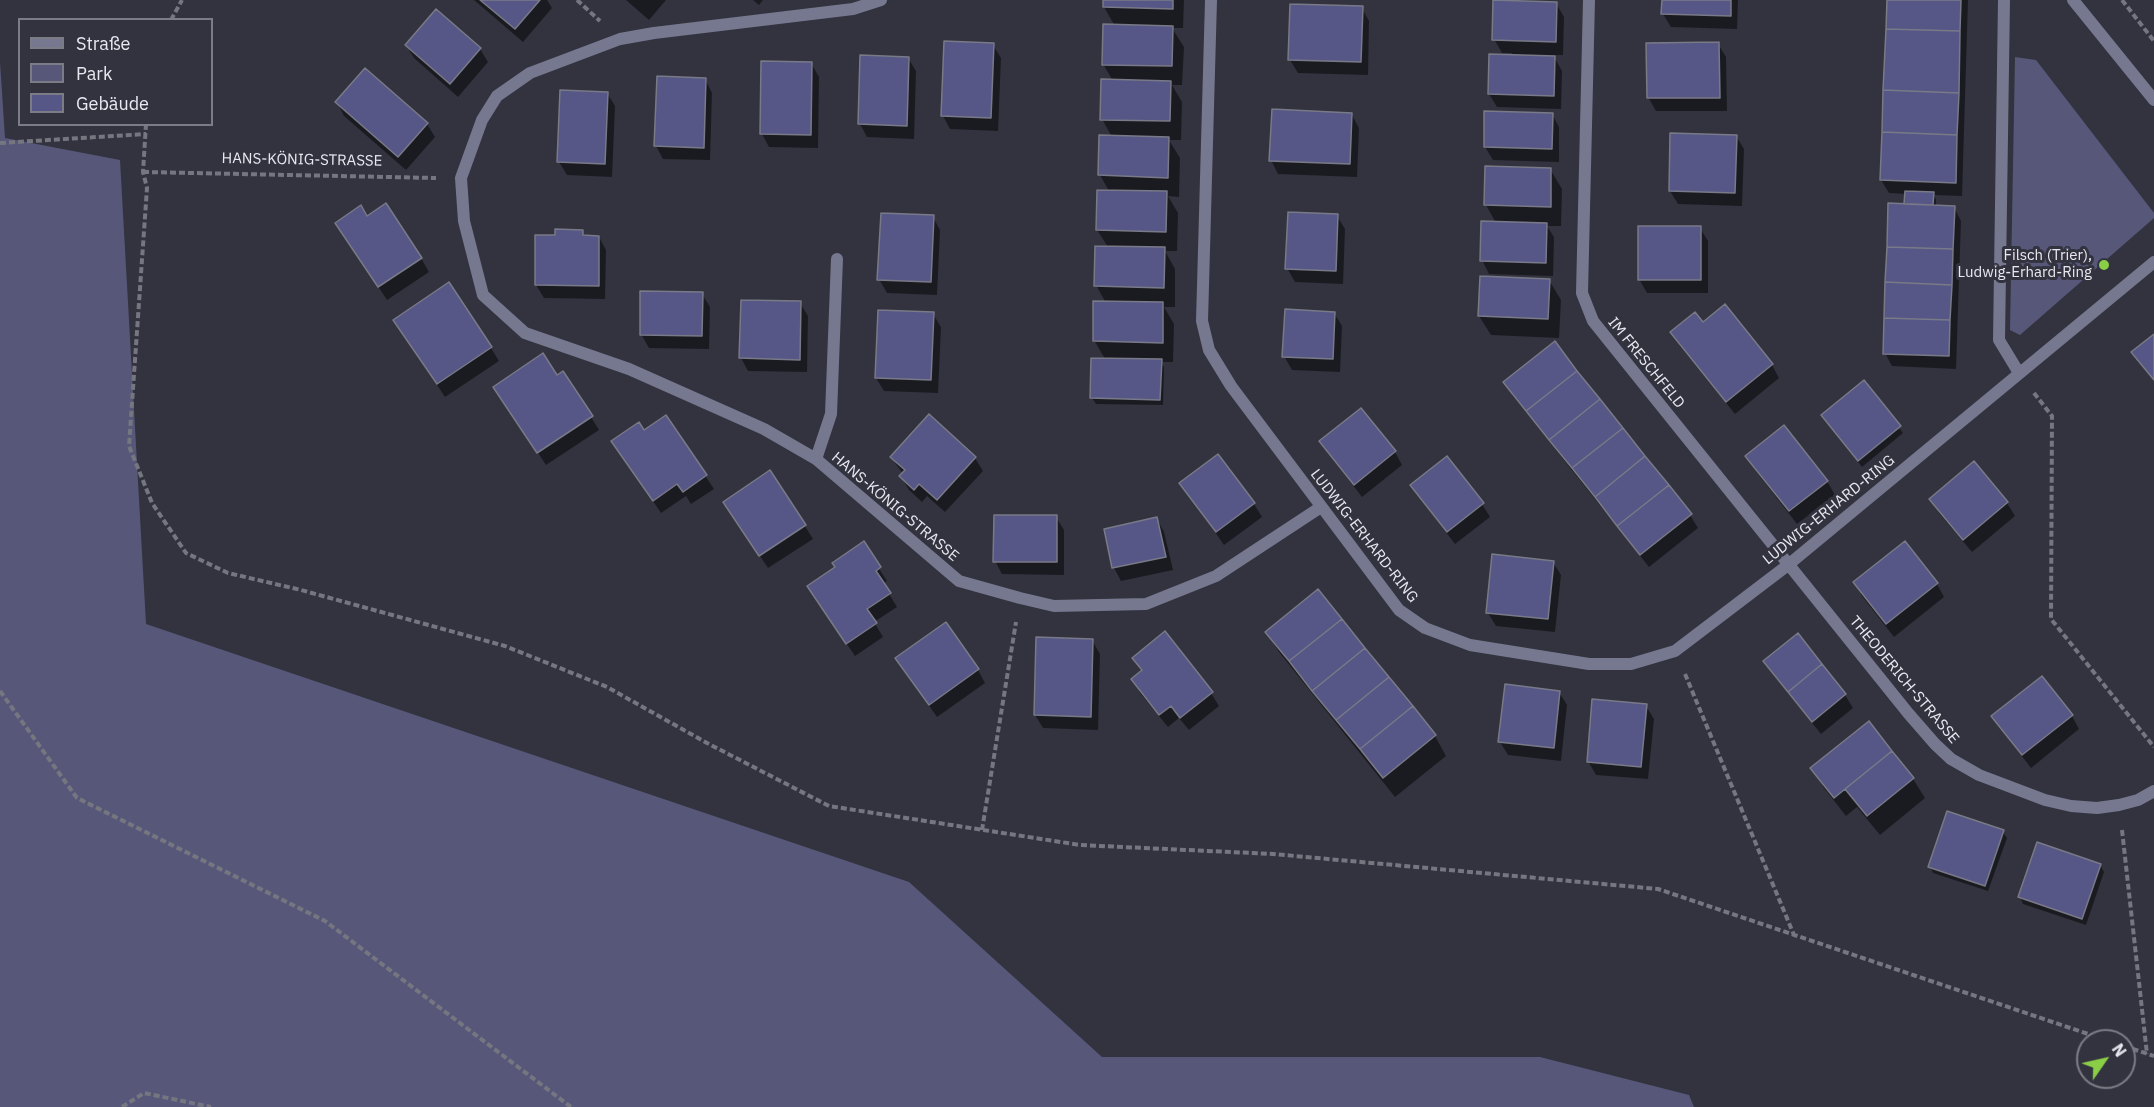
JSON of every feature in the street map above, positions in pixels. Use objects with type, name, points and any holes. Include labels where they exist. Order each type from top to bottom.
[{"type":"street","name":"HANS-KÖNIG-STRASSE","points":[[881,0],[853,9],[620,39],[530,73],[497,96],[482,120],[461,178],[464,221],[483,295],[525,333],[629,369],[764,429],[816,459],[959,581],[1020,598],[1054,606],[1146,604],[1216,576],[1321,507]]},
{"type":"street","name":"LUDWIG-ERHARD-RING","points":[[1211,0],[1202,321],[1209,350],[1231,386],[1399,610],[1425,628],[1470,645],[1589,664],[1631,664],[1675,651],[1788,565],[2154,262]]},
{"type":"street","name":"IM FRESCHFELD","points":[[1589,0],[1582,293],[1593,321],[1788,565]]},
{"type":"street","points":[[2004,0],[1999,340],[2019,373]]},
{"type":"street","points":[[2073,0],[2154,100]]},
{"type":"street","name":"HANS-KÖNIG-STRASSE","points":[[816,459],[831,414],[837,259]]},
{"type":"street","name":"THEODERICH-STRASSE","points":[[1788,565],[1908,713],[1951,759],[1979,775],[2046,800],[2071,806],[2097,808],[2120,805],[2138,800],[2154,791]]},
{"type":"path","points":[[172,18],[182,0]]},
{"type":"path","points":[[2122,0],[2154,41]]},
{"type":"path","points":[[146,126],[143,171],[147,188],[129,446],[152,503],[186,553],[228,573],[301,590],[505,646],[607,687],[707,743],[829,806],[1080,845],[1273,854],[1658,889],[2076,1030]]},
{"type":"path","points":[[0,143],[146,134]]},
{"type":"path","name":"HANS-KÖNIG-STRASSE","points":[[143,171],[461,178]]},
{"type":"path","points":[[2019,373],[2052,416],[2051,619],[2154,747]]},
{"type":"path","points":[[982,830],[1020,598]]},
{"type":"path","points":[[1675,651],[1794,935]]},
{"type":"path","points":[[0,691],[77,798],[325,921],[571,1107]]},
{"type":"path","points":[[2120,805],[2147,1054]]},
{"type":"path","points":[[2136,1050],[2154,1056]]},
{"type":"path","points":[[122,1107],[144,1093],[211,1107]]},
{"type":"green space","points":[[2015,57],[2036,60],[2154,213],[2154,218],[2020,335],[2010,330]]},
{"type":"green space","points":[[0,62],[5,138],[120,160],[146,624],[909,882],[1102,1057],[1540,1057],[1689,1095],[1694,1107],[0,1107]]},
{"type":"building","points":[[480,0],[540,0],[515,29]]},
{"type":"building","points":[[1103,0],[1173,0],[1173,9],[1103,7]]},
{"type":"building","points":[[1493,0],[1557,2],[1556,42],[1492,40]]},
{"type":"building","points":[[1662,0],[1731,0],[1731,16],[1661,14]]},
{"type":"building","points":[[1887,0],[1961,0],[1960,31],[1886,29]]},
{"type":"building","points":[[1290,4],[1363,6],[1361,62],[1288,60]]},
{"type":"building","points":[[436,9],[481,48],[450,84],[405,45]]},
{"type":"building","points":[[1103,24],[1173,26],[1172,66],[1102,65]]},
{"type":"building","points":[[1886,29],[1960,31],[1959,93],[1883,90]]},
{"type":"building","points":[[944,41],[994,43],[991,118],[941,116]]},
{"type":"building","points":[[1719,42],[1720,98],[1647,98],[1646,43]]},
{"type":"building","points":[[1489,54],[1555,56],[1554,96],[1488,94]]},
{"type":"building","points":[[860,55],[909,57],[907,126],[858,124]]},
{"type":"building","points":[[761,61],[812,62],[811,135],[760,134]]},
{"type":"building","points":[[365,68],[428,123],[398,157],[335,102]]},
{"type":"building","points":[[657,76],[706,78],[704,148],[654,146]]},
{"type":"building","points":[[1101,79],[1171,81],[1170,121],[1100,120]]},
{"type":"building","points":[[560,90],[608,92],[605,164],[557,162]]},
{"type":"building","points":[[1883,90],[1959,93],[1957,135],[1882,132]]},
{"type":"building","points":[[1272,109],[1352,113],[1350,164],[1269,161]]},
{"type":"building","points":[[1484,111],[1553,113],[1552,149],[1484,147]]},
{"type":"building","points":[[1882,132],[1957,135],[1956,183],[1880,180]]},
{"type":"building","points":[[1670,133],[1737,135],[1735,193],[1669,191]]},
{"type":"building","points":[[1099,135],[1169,137],[1168,178],[1098,175]]},
{"type":"building","points":[[1485,166],[1551,168],[1551,207],[1484,205]]},
{"type":"building","points":[[1097,190],[1167,191],[1166,232],[1096,230]]},
{"type":"building","points":[[1905,191],[1934,192],[1933,205],[1904,204]]},
{"type":"building","points":[[386,203],[422,258],[378,287],[335,223],[361,205],[367,216]]},
{"type":"building","points":[[1888,203],[1955,206],[1953,249],[1887,247]]},
{"type":"building","points":[[1288,212],[1338,214],[1336,271],[1285,269]]},
{"type":"building","points":[[881,213],[934,215],[931,282],[877,280]]},
{"type":"building","points":[[1481,221],[1547,223],[1546,263],[1480,261]]},
{"type":"building","points":[[1638,226],[1701,226],[1701,280],[1638,280]]},
{"type":"building","points":[[555,229],[583,230],[583,235],[599,236],[599,286],[535,285],[535,235],[555,235]]},
{"type":"building","points":[[1095,246],[1165,247],[1164,288],[1094,286]]},
{"type":"building","points":[[1887,247],[1953,249],[1952,285],[1885,282]]},
{"type":"building","points":[[1480,276],[1550,279],[1548,319],[1478,316]]},
{"type":"building","points":[[449,282],[492,347],[437,384],[393,320]]},
{"type":"building","points":[[1885,282],[1952,285],[1950,320],[1884,318]]},
{"type":"building","points":[[640,291],[703,292],[702,336],[640,335]]},
{"type":"building","points":[[741,300],[801,301],[800,360],[739,358]]},
{"type":"building","points":[[1093,301],[1163,302],[1163,343],[1093,341]]},
{"type":"building","points":[[1725,304],[1773,364],[1726,402],[1670,332],[1695,312],[1703,322]]},
{"type":"building","points":[[1285,309],[1335,312],[1333,359],[1282,357]]},
{"type":"building","points":[[878,310],[934,312],[931,380],[875,378]]},
{"type":"building","points":[[1884,318],[1950,320],[1949,356],[1883,354]]},
{"type":"building","points":[[2154,334],[2154,380],[2131,352]]},
{"type":"building","points":[[1555,341],[1577,371],[1526,411],[1503,382]]},
{"type":"building","points":[[543,353],[557,375],[563,371],[593,416],[537,453],[493,387]]},
{"type":"building","points":[[1091,358],[1162,359],[1160,400],[1090,398]]},
{"type":"building","points":[[1577,371],[1600,399],[1549,440],[1526,411]]},
{"type":"building","points":[[1864,380],[1901,426],[1858,461],[1821,415]]},
{"type":"building","points":[[1600,399],[1623,428],[1572,468],[1549,440]]},
{"type":"building","points":[[1361,408],[1396,451],[1354,485],[1319,441]]},
{"type":"building","points":[[929,414],[976,457],[937,500],[919,484],[914,490],[899,476],[905,470],[890,457]]},
{"type":"building","points":[[666,415],[707,475],[683,492],[677,484],[653,501],[611,441],[639,422],[644,430]]},
{"type":"building","points":[[1784,425],[1828,481],[1789,511],[1745,456]]},
{"type":"building","points":[[1623,428],[1645,456],[1595,497],[1572,468]]},
{"type":"building","points":[[1218,454],[1255,503],[1216,532],[1179,483]]},
{"type":"building","points":[[1447,456],[1484,503],[1447,532],[1410,485]]},
{"type":"building","points":[[1645,456],[1669,485],[1617,526],[1595,497]]},
{"type":"building","points":[[1974,461],[2008,502],[1963,540],[1929,499]]},
{"type":"building","points":[[770,470],[806,525],[759,556],[723,502]]},
{"type":"building","points":[[1669,485],[1692,514],[1640,555],[1617,526]]},
{"type":"building","points":[[994,515],[1057,515],[1057,562],[993,562]]},
{"type":"building","points":[[1157,517],[1166,557],[1112,568],[1104,529]]},
{"type":"building","points":[[864,541],[881,567],[876,571],[891,593],[867,609],[877,623],[846,644],[807,586],[835,567],[832,563]]},
{"type":"building","points":[[1905,541],[1938,583],[1886,624],[1853,582]]},
{"type":"building","points":[[1492,554],[1554,561],[1548,619],[1486,613]]},
{"type":"building","points":[[1318,589],[1342,619],[1289,661],[1265,632]]},
{"type":"building","points":[[1342,619],[1365,648],[1312,691],[1289,661]]},
{"type":"building","points":[[946,622],[979,669],[929,705],[895,658]]},
{"type":"building","points":[[1165,631],[1213,692],[1180,718],[1171,706],[1159,715],[1131,679],[1142,670],[1132,658]]},
{"type":"building","points":[[1798,633],[1822,664],[1788,692],[1763,661]]},
{"type":"building","points":[[1036,637],[1093,639],[1091,717],[1034,715]]},
{"type":"building","points":[[1365,648],[1389,677],[1336,720],[1312,691]]},
{"type":"building","points":[[1822,664],[1846,694],[1812,722],[1788,692]]},
{"type":"building","points":[[2042,676],[2073,715],[2022,755],[1991,716]]},
{"type":"building","points":[[1389,677],[1413,706],[1360,749],[1336,720]]},
{"type":"building","points":[[1505,684],[1560,691],[1554,748],[1498,742]]},
{"type":"building","points":[[1592,699],[1647,704],[1641,767],[1587,762]]},
{"type":"building","points":[[1413,706],[1436,735],[1383,778],[1360,749]]},
{"type":"building","points":[[1869,721],[1892,751],[1834,798],[1810,768]]},
{"type":"building","points":[[1892,751],[1914,778],[1867,816],[1845,789]]},
{"type":"building","points":[[1947,811],[2004,830],[1985,886],[1928,867]]},
{"type":"building","points":[[2037,842],[2101,864],[2082,919],[2018,897]]},
{"type":"place","name":"Filsch (Trier), Ludwig-Erhard-Ring","points":[[2104,265]]}]
